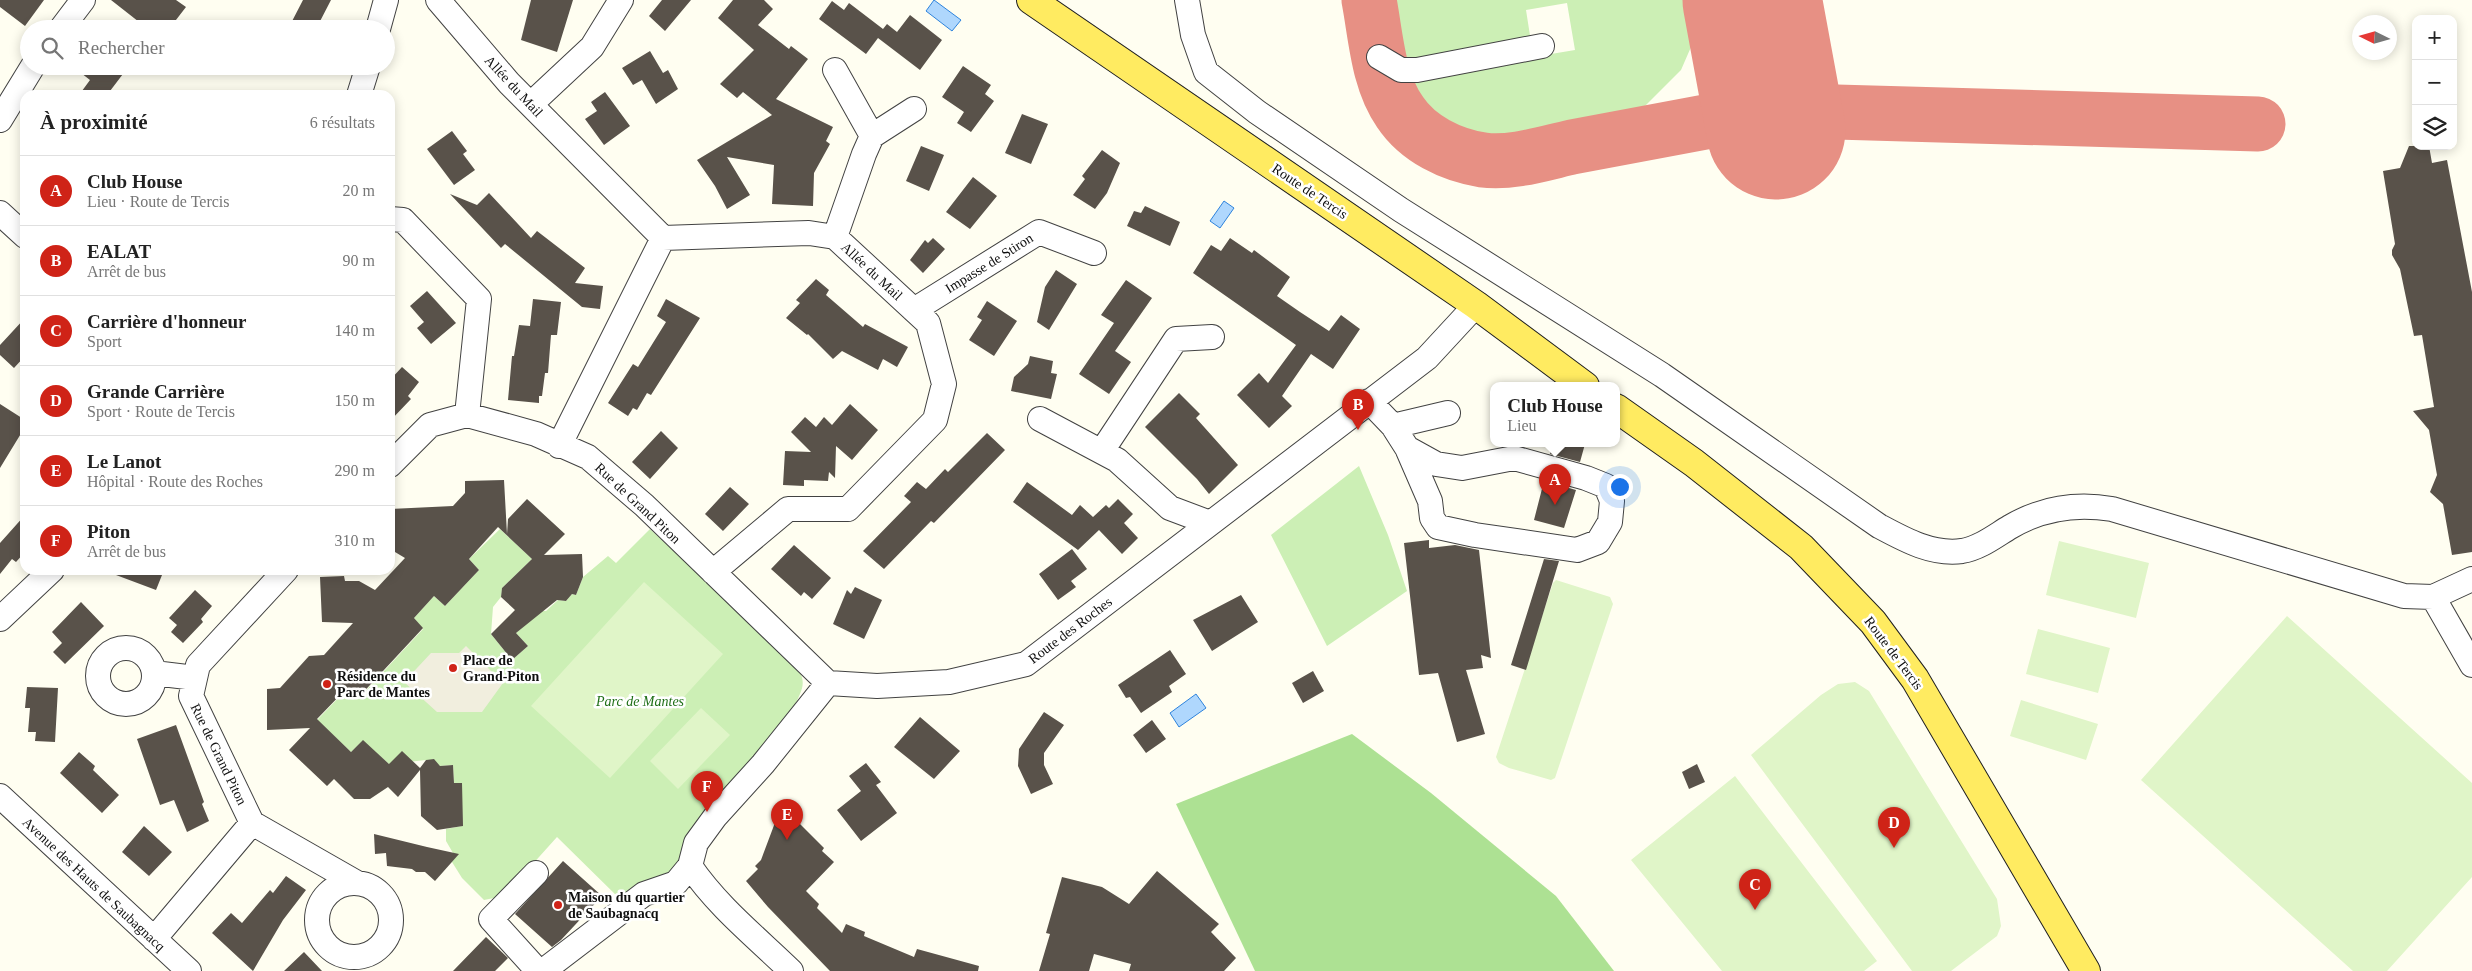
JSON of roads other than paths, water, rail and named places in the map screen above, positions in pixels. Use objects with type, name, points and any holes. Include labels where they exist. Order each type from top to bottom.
[{"type":"main road","name":"Route de Tercis","points":[[1032,0],[1476,305],[1581,382]]},
{"type":"main road","name":"Route de Tercis","points":[[1620,411],[1694,464],[1801,547],[1873,622],[1915,679],[2086,971]]},
{"type":"street","points":[[68,20],[82,0]]},
{"type":"street","points":[[380,20],[386,0]]},
{"type":"street","name":"Allée du Mail","points":[[438,0],[531,104],[662,238],[810,233],[835,237],[928,323],[944,384],[935,420],[848,509],[788,509],[713,572]]},
{"type":"street","points":[[531,104],[592,47],[621,0]]},
{"type":"street","points":[[1187,0],[1193,35],[1206,72],[1256,112],[1401,210],[1662,375],[1879,526],[1911,544],[1936,550],[1962,551],[1984,543],[2038,513],[2062,507],[2090,505],[2112,509],[2404,596],[2433,597],[2472,579]]},
{"type":"street","points":[[1379,57],[1401,70],[1417,70],[1542,46]]},
{"type":"street","points":[[835,70],[872,136]]},
{"type":"street","points":[[0,120],[28,75]]},
{"type":"street","points":[[361,90],[365,75]]},
{"type":"street","points":[[835,237],[872,136],[914,109]]},
{"type":"street","points":[[0,213],[20,231]]},
{"type":"street","points":[[395,460],[430,425],[466,415],[479,299],[396,219]]},
{"type":"street","name":"Impasse de Stiron","points":[[914,310],[1039,232],[1094,253]]},
{"type":"street","points":[[559,446],[662,238]]},
{"type":"street","name":"Route des Roches","points":[[828,683],[877,686],[949,682],[1026,664],[1427,358],[1476,305]]},
{"type":"street","points":[[1102,450],[1176,339],[1212,337]]},
{"type":"street","points":[[1370,401],[1393,426],[1406,448],[1430,501],[1432,518],[1438,527],[1475,536],[1577,550],[1598,542],[1610,522],[1612,501],[1606,486],[1586,478],[1514,458],[1462,468],[1436,464],[1406,448]]},
{"type":"street","points":[[1393,426],[1448,413]]},
{"type":"street","name":"Rue de Grand Piton","points":[[466,415],[536,434],[559,446],[588,457],[644,505],[828,683]]},
{"type":"street","points":[[1040,419],[1102,450],[1117,460],[1170,508],[1210,523]]},
{"type":"street","points":[[3,611],[46,575]]},
{"type":"street","name":"Rue de Grand Piton","points":[[252,823],[191,696],[198,665],[281,575]]},
{"type":"street","points":[[2433,597],[2461,629],[2472,665]]},
{"type":"street","points":[[154,673],[195,678]]},
{"type":"street","points":[[542,971],[644,894],[676,882],[690,866],[696,844],[715,817],[763,764],[828,683]]},
{"type":"street","name":"Avenue des Hauts de Saubagnacq","points":[[0,796],[189,971]]},
{"type":"street","points":[[154,939],[252,823],[357,882]]},
{"type":"street","points":[[690,866],[733,918],[792,971]]},
{"type":"street","points":[[536,873],[491,919],[538,971]]},
{"type":"water","points":[[934,0],[961,20],[952,31],[926,11]]},
{"type":"water","points":[[1224,201],[1234,208],[1220,228],[1210,221]]},
{"type":"water","points":[[1196,694],[1206,708],[1179,727],[1170,713]]},
{"type":"place","name":"EALAT","points":[[1358,430]]},
{"type":"place","name":"Club House","points":[[1555,505]]},
{"type":"place","name":"Place de Grand-Piton","points":[[453,668]]},
{"type":"place","name":"Résidence du Parc de Mantes","points":[[327,684]]},
{"type":"place","name":"Piton","points":[[707,812]]},
{"type":"place","name":"Le Lanot","points":[[787,840]]},
{"type":"place","name":"Grande Carrière","points":[[1894,848]]},
{"type":"place","name":"Maison du quartier de Saubagnacq","points":[[558,905]]},
{"type":"place","name":"Carrière d'honneur","points":[[1755,910]]},
{"type":"park label","name":"Parc de Mantes","points":[[640,701]]}]
